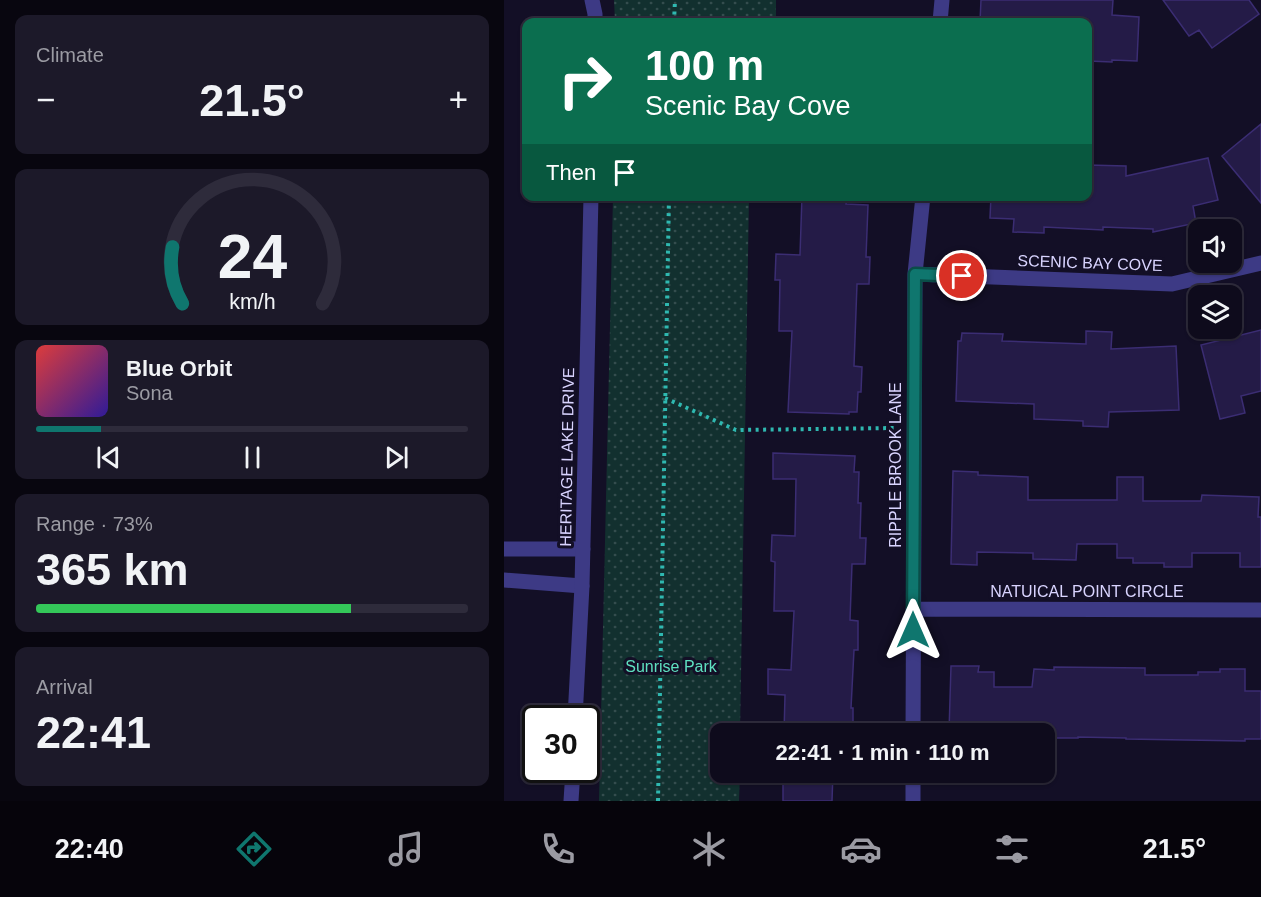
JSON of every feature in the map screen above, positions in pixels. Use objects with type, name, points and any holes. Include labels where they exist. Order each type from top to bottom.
[{"type":"street","points":[[592,0],[596,18]]},
{"type":"street","points":[[940,18],[942,0]]},
{"type":"street","name":"HERITAGE LAKE DRIVE","points":[[576,705],[582,586],[591,201]]},
{"type":"street","name":"RIPPLE BROOK LANE","points":[[913,723],[915,274],[922,201]]},
{"type":"street","name":"SCENIC BAY COVE","points":[[915,274],[1172,284],[1261,263]]},
{"type":"street","points":[[504,549],[583,549]]},
{"type":"street","points":[[504,580],[582,586]]},
{"type":"street","name":"NATUICAL POINT CIRCLE","points":[[913,609],[1261,610]]},
{"type":"street","points":[[571,801],[572,783]]},
{"type":"street","points":[[913,783],[913,801]]},
{"type":"path","points":[[674,18],[675,0]]},
{"type":"path","points":[[658,801],[669,201]]},
{"type":"path","points":[[666,398],[736,430],[914,428]]},
{"type":"green space","points":[[614,0],[776,0],[776,18],[615,18]]},
{"type":"green space","name":"Sunrise Park","points":[[613,201],[749,201],[740,723],[710,723],[710,783],[740,783],[739,801],[599,801]]},
{"type":"building","points":[[981,0],[1113,0],[1112,15],[1139,17],[1137,61],[1092,61],[1092,18],[980,18]]},
{"type":"building","points":[[1163,0],[1249,0],[1259,14],[1212,48],[1199,30],[1189,36]]},
{"type":"building","points":[[1261,124],[1261,203],[1222,156]]},
{"type":"building","points":[[1208,158],[1218,200],[1193,206],[1195,219],[1188,219],[1188,225],[1153,232],[1153,229],[1103,227],[1103,230],[1044,227],[1044,233],[1013,232],[1014,219],[990,218],[991,201],[1092,201],[1092,165],[1126,166],[1126,176]]},
{"type":"building","points":[[802,201],[846,201],[846,204],[868,205],[866,257],[870,257],[869,284],[857,284],[854,366],[862,367],[857,412],[849,412],[849,414],[788,412],[792,331],[779,331],[780,280],[775,280],[776,254],[800,255]]},
{"type":"building","points":[[1261,330],[1261,391],[1241,396],[1245,413],[1220,419],[1201,345],[1225,339],[1242,339],[1242,335]]},
{"type":"building","points":[[1086,331],[1112,332],[1111,349],[1176,346],[1179,410],[1109,412],[1108,427],[1083,426],[1083,421],[1034,419],[1034,404],[956,401],[958,341],[961,341],[962,333],[1003,334],[1002,341],[1086,344]]},
{"type":"building","points":[[773,453],[855,456],[854,472],[859,472],[858,503],[861,503],[860,538],[866,538],[865,564],[852,564],[850,620],[858,621],[858,650],[854,650],[851,708],[853,708],[853,723],[784,723],[785,695],[768,694],[768,669],[791,670],[794,611],[774,611],[775,562],[771,561],[772,535],[795,536],[796,479],[773,479]]},
{"type":"building","points":[[953,471],[978,472],[978,475],[1028,477],[1028,500],[1117,500],[1117,477],[1143,477],[1143,501],[1201,501],[1202,495],[1259,497],[1261,567],[1240,567],[1240,553],[1192,553],[1192,567],[1164,567],[1164,563],[1133,563],[1133,558],[1117,558],[1117,544],[1077,544],[1076,560],[1033,559],[1033,553],[977,552],[977,565],[951,564]]},
{"type":"building","points":[[951,666],[979,666],[978,672],[994,672],[994,687],[1032,687],[1034,669],[1054,670],[1054,667],[1145,668],[1145,675],[1198,675],[1198,672],[1220,672],[1220,669],[1245,669],[1245,691],[1261,691],[1261,739],[1245,739],[1245,741],[1055,738],[1055,723],[949,723]]},
{"type":"building","points":[[783,783],[833,783],[832,801],[783,801]]},
{"type":"route","points":[[913,630],[915,274],[962,276]]}]
